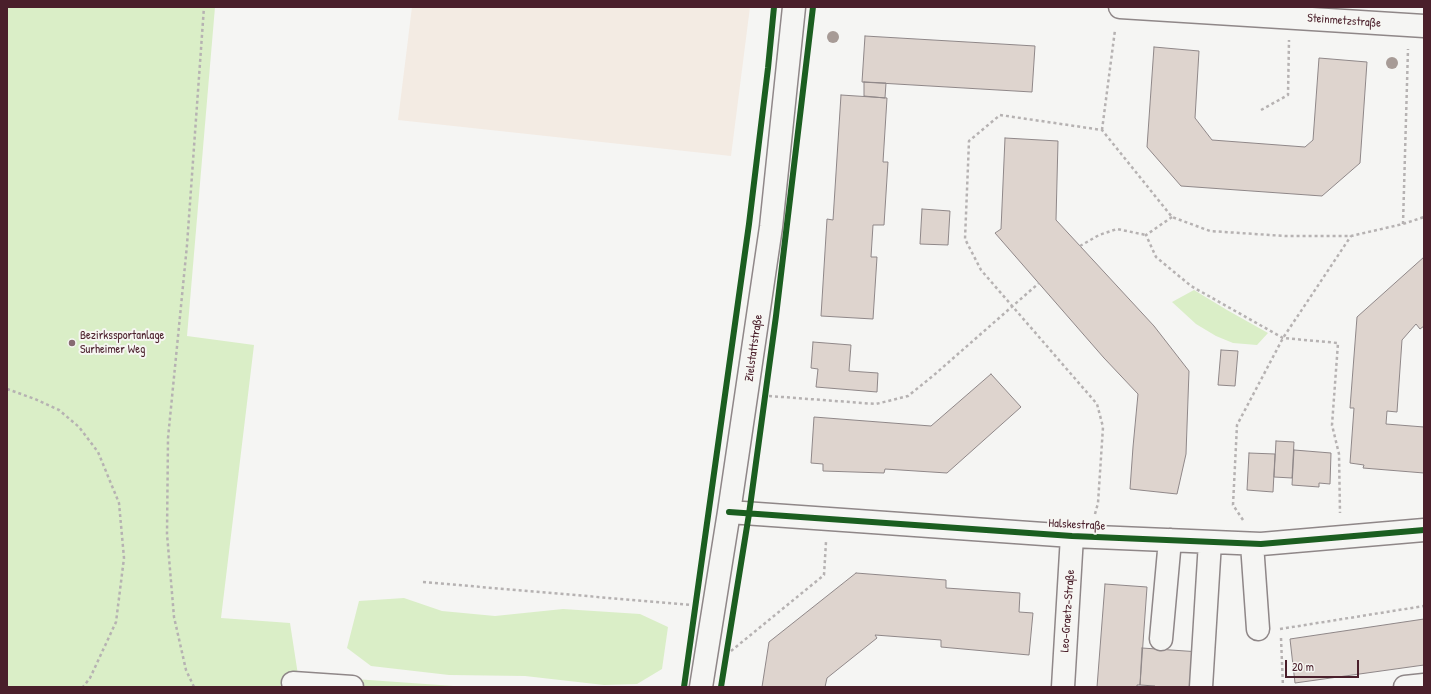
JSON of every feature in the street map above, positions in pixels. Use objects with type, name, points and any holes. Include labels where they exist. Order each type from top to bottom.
[{"type":"street","name":"Zielstattstraße","points":[[702,687],[771,226],[794,7]]},
{"type":"street","name":"Steinmetzstraße","points":[[1118,15],[1405,20]]},
{"type":"street","name":"Halskestraße","points":[[729,512],[1081,536],[1256,544],[1424,530]]},
{"type":"street","name":"Leo-Graetz-Straße","points":[[1063,687],[1081,536]]},
{"type":"street","points":[[1161,639],[1170,540]]},
{"type":"street","points":[[1201,687],[1210,542]]},
{"type":"street","points":[[1256,544],[1258,629]]},
{"type":"street","points":[[293,683],[352,687]]},
{"type":"street","points":[[1405,687],[1424,685]]},
{"type":"path","points":[[194,687],[186,670],[174,617],[167,526],[168,438],[186,245],[204,7]]},
{"type":"path","points":[[1102,130],[1118,15]]},
{"type":"path","points":[[1261,110],[1288,95],[1290,62],[1289,17]]},
{"type":"path","points":[[1403,224],[1405,20]]},
{"type":"path","points":[[1081,536],[1098,503],[1102,426],[1097,404],[981,270],[965,239],[969,142],[1000,115],[1102,130],[1172,217],[1210,231],[1285,236],[1351,236],[1403,224],[1424,217]]},
{"type":"path","points":[[1080,246],[1098,235],[1117,229],[1146,235],[1172,217]]},
{"type":"path","points":[[1146,235],[1156,256],[1190,286],[1284,338],[1338,343],[1332,426],[1339,454],[1341,538]]},
{"type":"path","points":[[1256,544],[1233,506],[1237,425],[1284,338],[1351,236]]},
{"type":"path","points":[[765,396],[876,404],[908,396],[1039,283]]},
{"type":"path","points":[[7,389],[35,399],[59,410],[79,427],[98,452],[119,503],[124,558],[116,622],[90,678],[84,687]]},
{"type":"path","points":[[708,653],[726,655],[824,575],[828,519]]},
{"type":"path","points":[[423,582],[696,605]]},
{"type":"path","points":[[1280,629],[1424,606]]},
{"type":"shaded area","points":[[412,7],[750,7],[731,156],[398,120]]},
{"type":"green space","points":[[7,7],[215,7],[187,336],[254,345],[221,618],[290,623],[298,675],[468,687],[7,687]]},
{"type":"green space","points":[[1194,290],[1268,333],[1257,345],[1233,343],[1216,336],[1196,324],[1172,302]]},
{"type":"green space","points":[[404,598],[442,611],[495,616],[563,609],[640,614],[668,627],[662,669],[637,684],[604,685],[525,676],[449,675],[371,666],[347,648],[359,601]]},
{"type":"building","points":[[865,36],[1035,46],[1032,92],[862,82]]},
{"type":"building","points":[[1154,47],[1199,51],[1195,118],[1212,140],[1305,147],[1313,140],[1319,58],[1367,62],[1360,163],[1322,196],[1181,186],[1147,147]]},
{"type":"building","points":[[864,82],[886,83],[885,98],[864,96]]},
{"type":"building","points":[[841,95],[887,98],[883,162],[888,162],[884,225],[873,225],[871,257],[877,257],[873,319],[821,316],[827,219],[833,220]]},
{"type":"building","points":[[1005,138],[1058,141],[1056,220],[1154,326],[1189,371],[1186,454],[1177,494],[1130,489],[1138,394],[1104,358],[995,233],[1001,229]]},
{"type":"building","points":[[922,209],[950,211],[948,245],[920,244]]},
{"type":"building","points":[[1424,257],[1424,326],[1420,329],[1416,324],[1402,340],[1397,412],[1387,411],[1386,424],[1424,427],[1424,473],[1363,468],[1364,465],[1350,463],[1354,408],[1350,408],[1357,317]]},
{"type":"building","points":[[813,342],[851,345],[849,371],[878,373],[877,392],[816,387],[818,369],[811,368]]},
{"type":"building","points":[[1221,350],[1238,351],[1235,386],[1218,385]]},
{"type":"building","points":[[991,374],[1021,407],[947,473],[885,469],[884,473],[823,471],[823,464],[811,463],[814,417],[931,426]]},
{"type":"building","points":[[1276,441],[1294,442],[1292,478],[1274,477]]},
{"type":"building","points":[[1294,450],[1331,453],[1330,484],[1319,483],[1319,487],[1292,485]]},
{"type":"building","points":[[1249,453],[1275,454],[1273,492],[1247,490]]},
{"type":"building","points":[[856,573],[946,580],[946,588],[1020,593],[1019,612],[1033,613],[1029,655],[941,647],[941,640],[875,635],[877,638],[827,678],[825,687],[762,687],[769,642]]},
{"type":"building","points":[[1105,584],[1147,587],[1140,685],[1137,685],[1137,687],[1097,687]]},
{"type":"building","points":[[1424,619],[1424,665],[1295,683],[1290,639]]},
{"type":"building","points":[[1142,648],[1200,652],[1197,687],[1155,687],[1140,685]]},
{"type":"cycle path","points":[[684,687],[749,224],[774,7]]},
{"type":"cycle path","points":[[721,687],[749,514],[776,316],[813,7]]},
{"type":"cycle path","points":[[729,512],[1072,536],[1261,544],[1424,530]]},
{"type":"place","name":"Bezirkssportanlage Surheimer Weg","points":[[72,343]]}]
